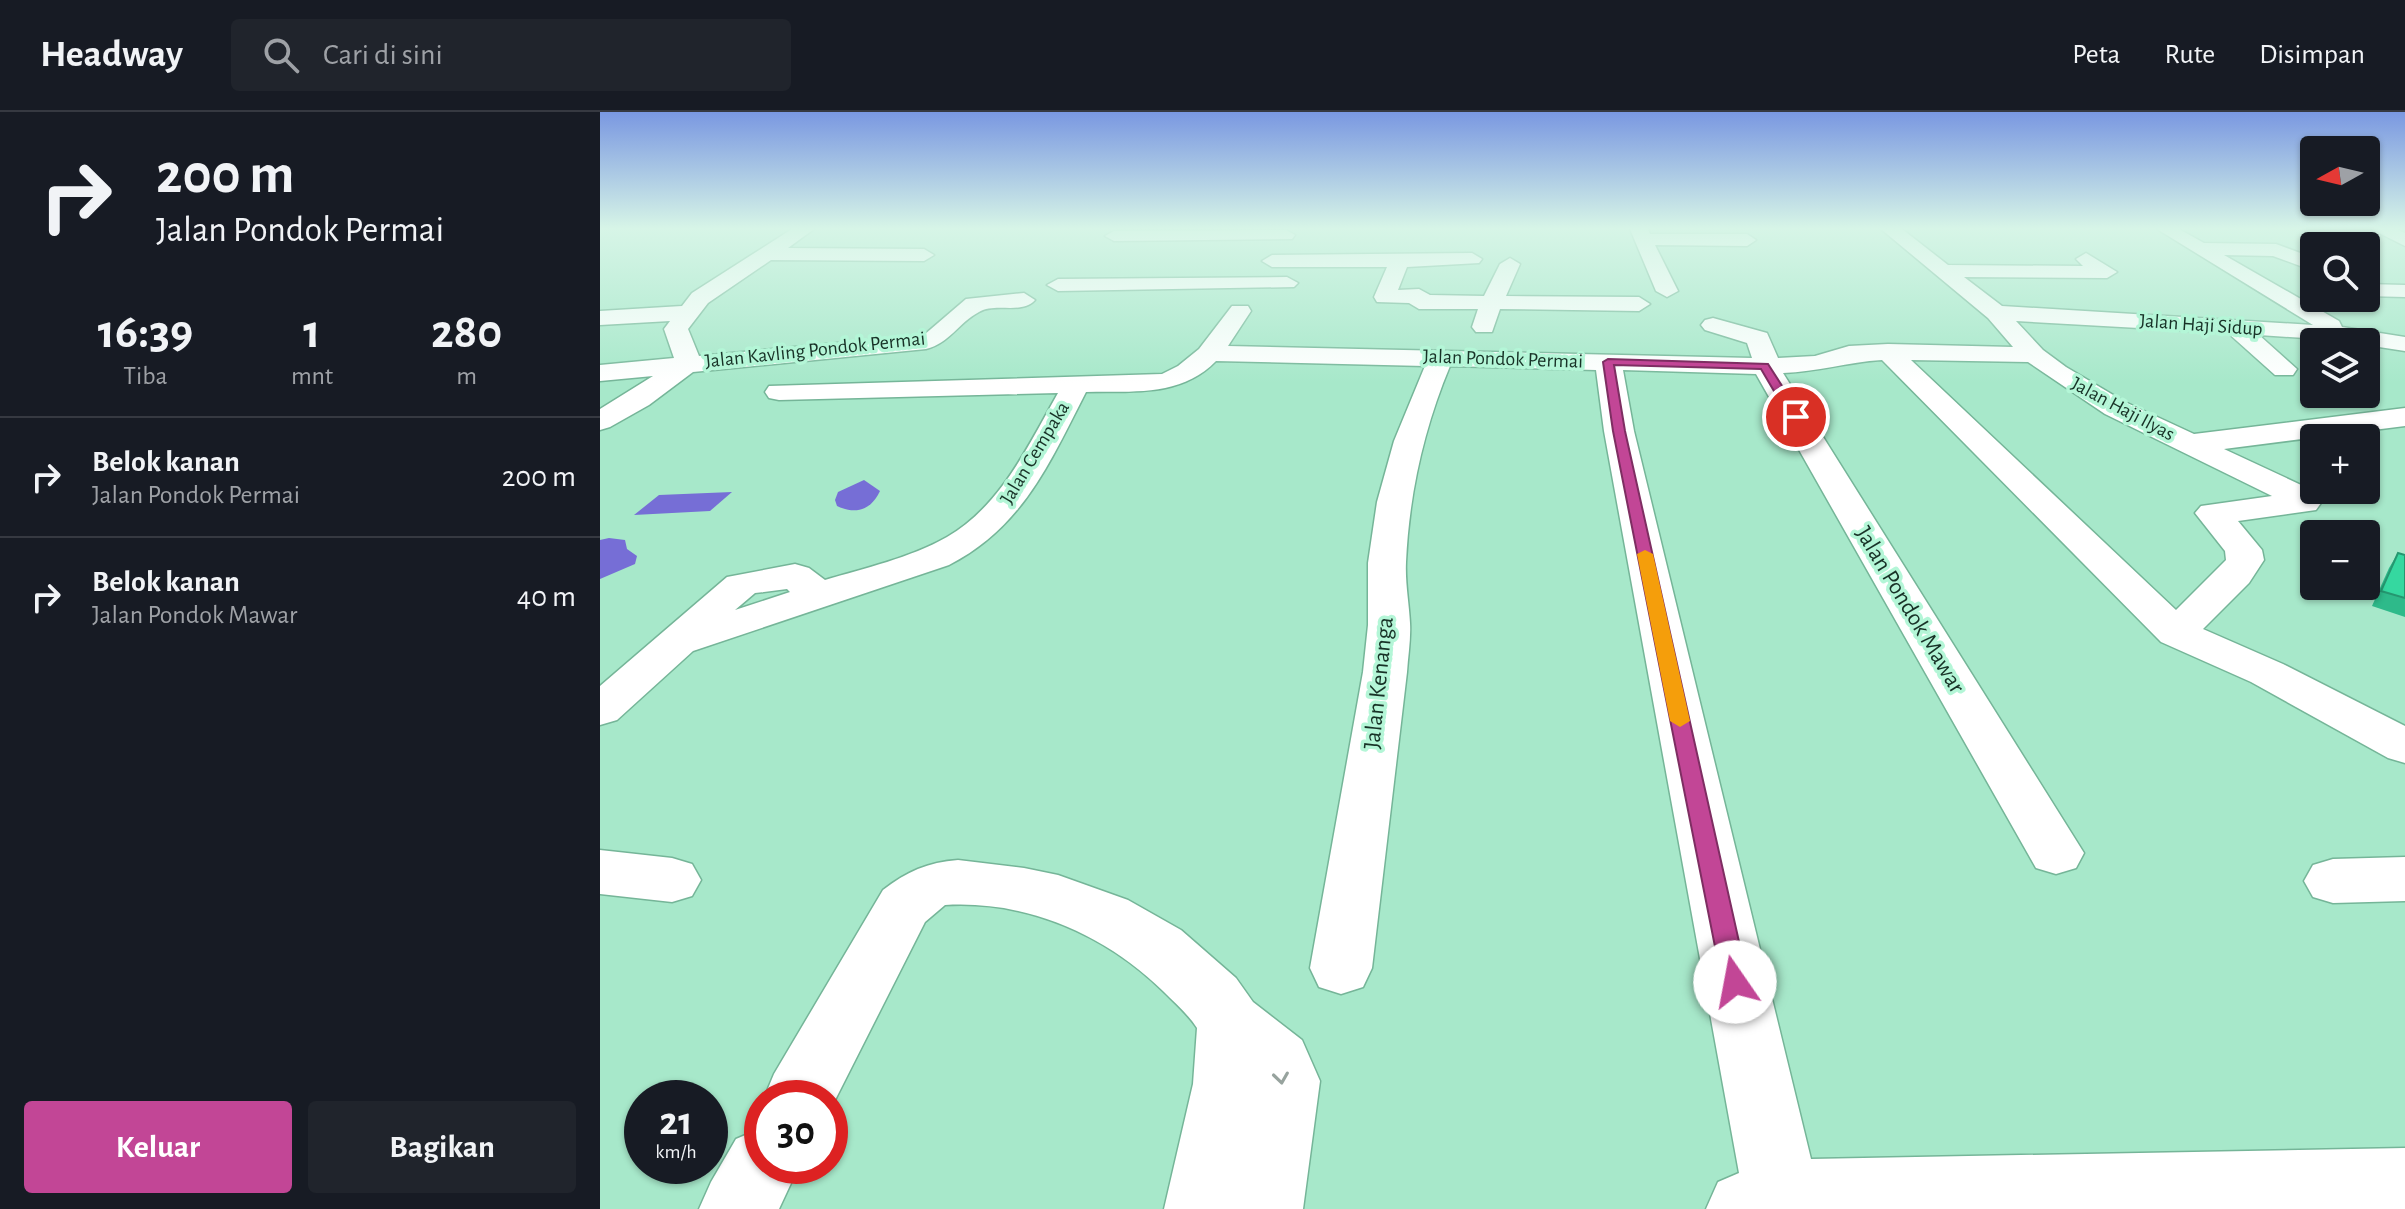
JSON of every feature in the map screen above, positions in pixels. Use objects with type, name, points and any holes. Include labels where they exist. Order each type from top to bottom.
[{"type":"street","points":[[600,421],[639,399],[689,363],[676,329],[700,298],[728,280]]},
{"type":"street","name":"Jalan Cempaka","points":[[819,351],[779,392],[1168,381],[1184,376],[1211,353],[1260,280]]},
{"type":"street","points":[[1392,280],[1385,297],[1419,296],[1419,302],[1639,304]]},
{"type":"street","name":"Jalan Kenanga","points":[[1341,968],[1385,672],[1389,629],[1386,595],[1395,506],[1419,408],[1460,357],[1502,280]]},
{"type":"street","points":[[1662,280],[1667,291]]},
{"type":"street","name":"Jalan Haji Ilyas","points":[[1955,280],[1996,313],[2034,355],[2092,395],[2302,498],[2304,503],[2213,513],[2243,550],[2245,560],[2235,575],[2176,633]]},
{"type":"street","name":"Jalan Haji Sidup","points":[[2253,280],[2331,326]]},
{"type":"street","points":[[1058,285],[1251,296],[1303,283]]},
{"type":"street","name":"Jalan Haji Sidup","points":[[2265,287],[2300,288]]},
{"type":"street","points":[[2380,290],[2405,291]]},
{"type":"street","name":"Jalan Kavling Pondok Permai","points":[[600,373],[930,341],[974,304],[1024,300]]},
{"type":"street","points":[[600,318],[686,313]]},
{"type":"street","name":"Jalan Haji Sidup","points":[[1996,313],[2234,326],[2347,335],[2405,344]]},
{"type":"street","points":[[1584,317],[1601,362],[1619,431],[1770,1205],[1852,1199],[2405,1186]]},
{"type":"street","name":"Jalan Pondok Mawar","points":[[1713,325],[1756,336],[1765,357],[1765,366],[2056,853]]},
{"type":"street","points":[[2234,326],[2284,369]]},
{"type":"street","points":[[1888,352],[2176,633],[2267,673],[2405,747]]},
{"type":"street","name":"Jalan Pondok Permai","points":[[1211,353],[1765,366],[1817,364],[1849,354],[1888,352],[2034,355]]},
{"type":"street","name":"Jalan Cempaka","points":[[600,710],[678,642],[936,557],[973,538],[1011,498],[1076,386]]},
{"type":"street","points":[[2188,444],[2405,417]]},
{"type":"street","points":[[600,872],[672,880]]},
{"type":"street","points":[[2333,881],[2405,879]]},
{"type":"street","points":[[809,1080],[904,906],[918,893],[941,883],[1024,890],[1058,898],[1107,917],[1159,948],[1213,998],[1230,1023],[1274,1058],[1284,1074],[1264,1209]]},
{"type":"street","points":[[1203,1209],[1228,1084],[1230,1023]]},
{"type":"street","points":[[738,1209],[752,1184]]},
{"type":"shaded area","points":[[864,480],[880,491],[872,503],[857,510],[837,506],[835,500],[838,492]]},
{"type":"shaded area","points":[[732,492],[710,511],[634,515],[659,495]]},
{"type":"shaded area","points":[[600,540],[625,540],[627,549],[637,556],[635,564],[600,579]]},
{"type":"building","points":[[2398,553],[2405,555],[2405,598],[2381,591]]},
{"type":"slow traffic","points":[[1645,554],[1680,721]]},
{"type":"route","points":[[1735,982],[1619,431],[1608,362],[1765,366],[1796,417]]}]
